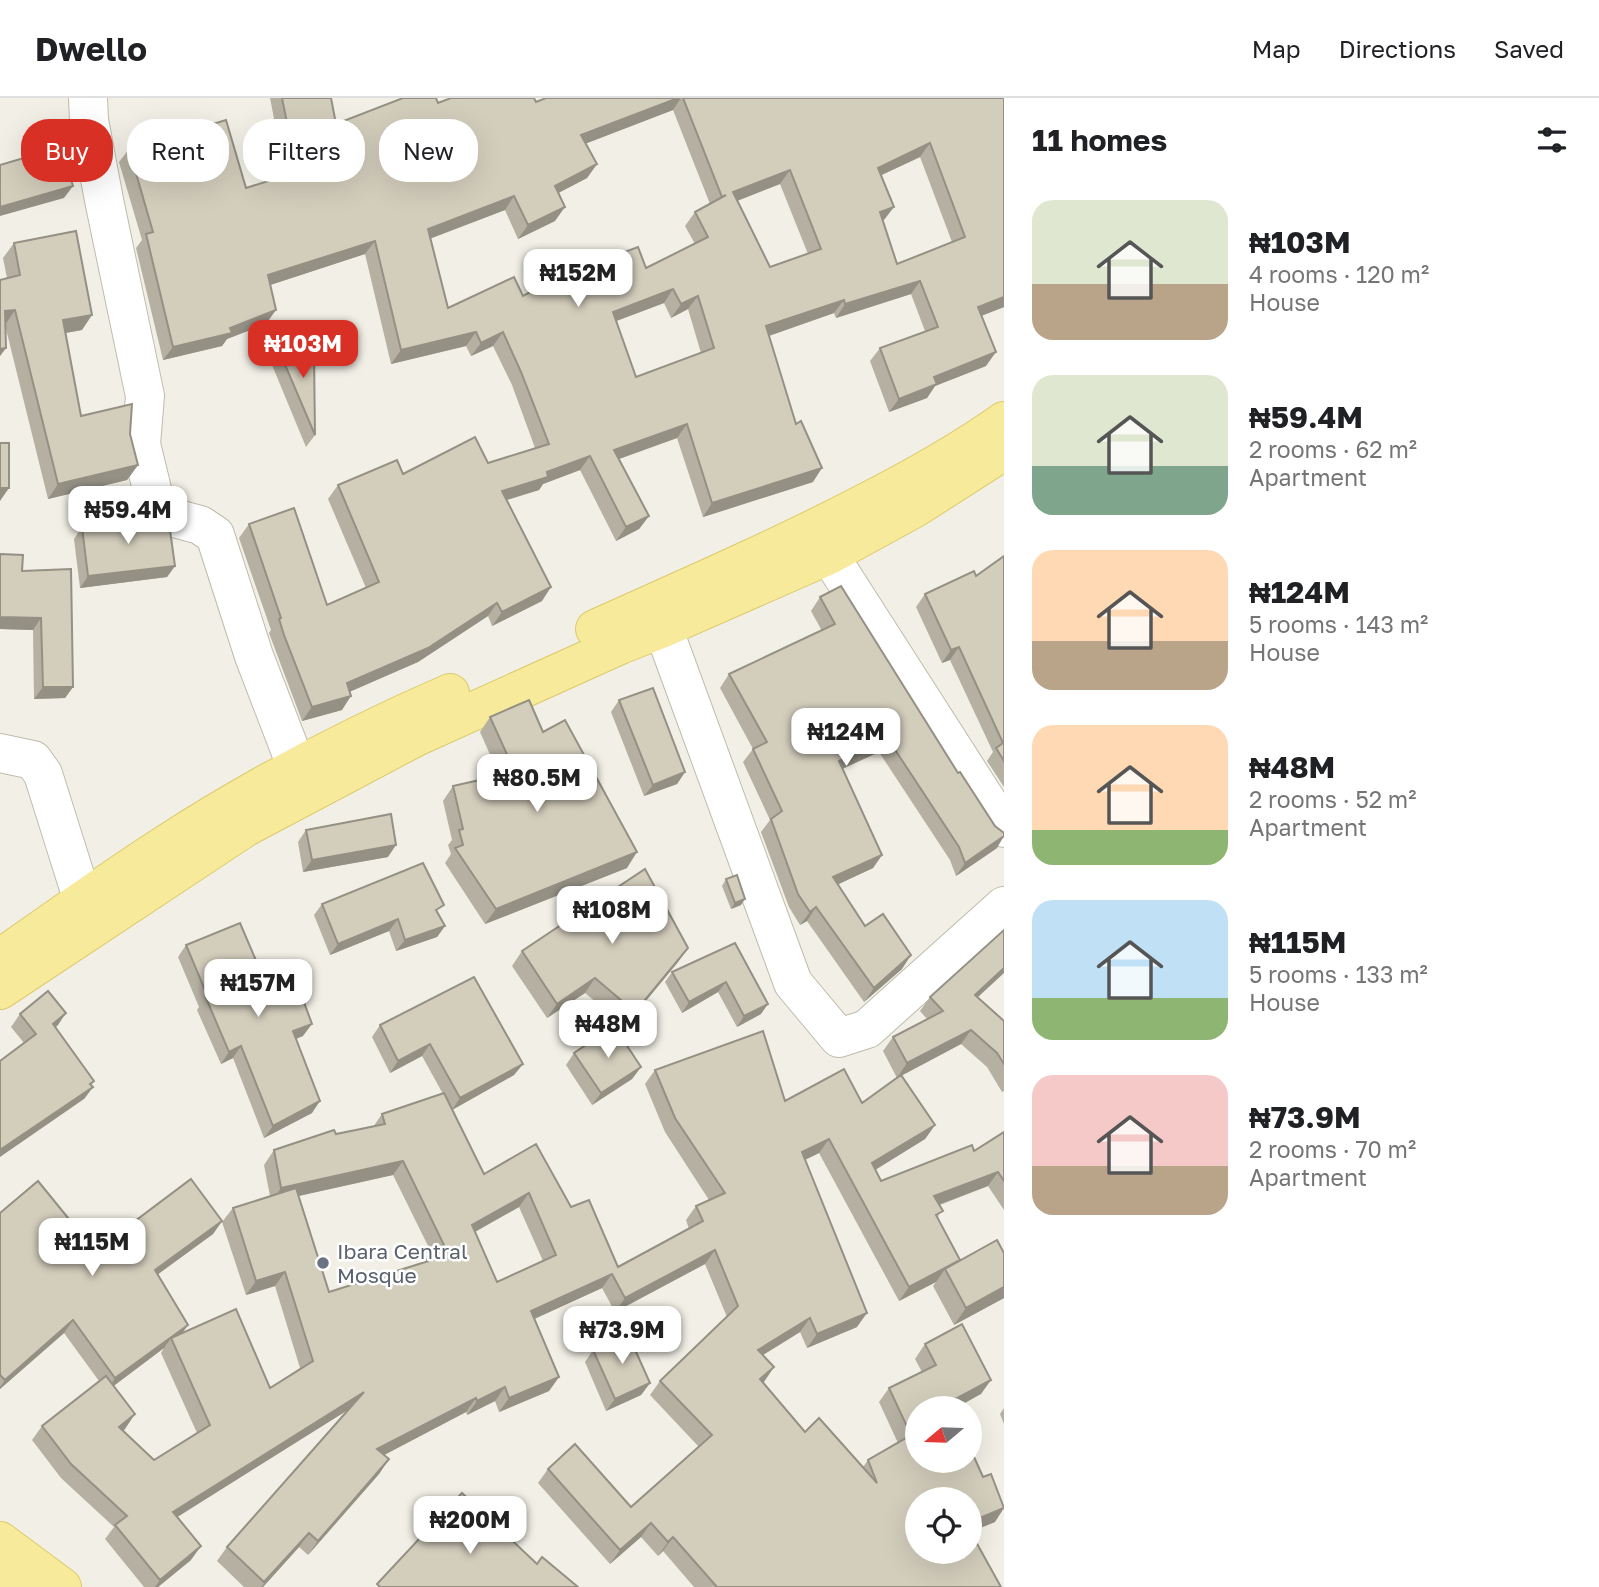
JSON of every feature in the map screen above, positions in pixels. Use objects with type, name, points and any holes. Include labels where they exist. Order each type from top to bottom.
[{"type":"main road","points":[[0,958],[162,846],[297,768],[400,715],[813,530],[899,485],[979,439],[1004,421]]},
{"type":"main road","points":[[0,990],[246,827],[416,737],[829,555],[915,508],[1004,451]]},
{"type":"main road","points":[[0,1541],[62,1587]]},
{"type":"main road","points":[[0,1574],[18,1587]]},
{"type":"street","points":[[88,98],[89,120],[104,200],[145,396],[141,444],[150,488],[156,506],[178,519],[200,525],[215,535],[254,656],[297,768]]},
{"type":"street","points":[[829,555],[1004,828]]},
{"type":"street","points":[[663,628],[793,984],[839,1038],[867,1029],[1004,906]]},
{"type":"street","points":[[0,753],[33,760],[43,774],[83,901]]},
{"type":"building","points":[[282,98],[331,98],[335,119],[286,119]]},
{"type":"building","points":[[403,98],[436,98],[438,103],[451,98],[534,98],[536,102],[546,98],[678,98],[581,135],[597,164],[555,186],[565,207],[528,225],[514,196],[428,229],[448,308],[514,277],[523,296],[578,267],[579,269],[638,247],[646,268],[708,237],[695,212],[726,195],[722,197],[683,98],[1004,98],[1004,297],[978,307],[996,352],[934,377],[937,384],[899,399],[880,348],[938,327],[920,281],[845,304],[844,300],[766,326],[796,424],[801,421],[822,468],[712,503],[687,424],[614,450],[649,516],[626,527],[590,456],[547,472],[548,477],[502,491],[551,587],[502,612],[497,603],[428,648],[347,683],[351,696],[312,707],[284,635],[279,619],[281,618],[249,524],[294,508],[327,605],[379,582],[338,485],[397,460],[403,474],[475,437],[488,463],[549,444],[503,332],[481,343],[476,332],[401,350],[375,241],[268,275],[276,310],[230,328],[232,333],[173,347],[146,234],[153,232],[139,182],[229,182],[229,130],[246,188],[265,182],[365,182],[365,119],[349,119]],"holes":[[[930,143],[965,237],[897,264],[880,212],[894,207],[878,168]],[[790,170],[821,249],[770,267],[733,192]],[[673,289],[681,304],[698,296],[714,348],[636,377],[613,312]]]},
{"type":"building","points":[[21,159],[21,182],[72,182],[73,186],[0,207],[0,165]]},
{"type":"building","points":[[76,231],[92,315],[63,320],[81,416],[132,404],[130,434],[138,465],[58,484],[15,310],[5,311],[6,348],[0,349],[0,280],[20,275],[14,243]]},
{"type":"building","points":[[280,353],[314,353],[315,435]]},
{"type":"building","points":[[0,443],[9,443],[9,488],[0,488]]},
{"type":"building","points":[[160,517],[169,523],[175,566],[88,576],[82,527]]},
{"type":"building","points":[[0,554],[23,555],[22,571],[71,569],[73,687],[43,687],[41,618],[0,617]]},
{"type":"building","points":[[1004,556],[1004,761],[996,748],[1003,743],[959,647],[951,650],[925,594],[974,571],[976,576]]},
{"type":"building","points":[[841,586],[958,773],[960,772],[995,826],[1004,833],[1004,836],[965,863],[959,847],[888,739],[839,761],[882,855],[833,877],[865,926],[883,914],[911,955],[874,988],[816,907],[810,912],[798,894],[771,819],[782,811],[753,749],[767,742],[729,674],[835,624],[820,597]]},
{"type":"building","points":[[653,688],[685,772],[653,785],[619,700]]},
{"type":"building","points":[[529,700],[543,732],[565,720],[637,852],[496,909],[455,848],[463,845],[459,830],[463,829],[453,786],[515,772],[490,717]]},
{"type":"building","points":[[391,814],[396,845],[312,860],[306,830]]},
{"type":"building","points":[[423,863],[444,905],[436,910],[445,926],[405,940],[398,919],[338,944],[322,904]]},
{"type":"building","points":[[645,869],[688,948],[635,1012],[595,978],[557,1004],[522,951]]},
{"type":"building","points":[[737,875],[745,899],[735,903],[726,879]]},
{"type":"building","points":[[240,923],[263,977],[291,967],[312,1024],[293,1031],[320,1101],[273,1126],[241,1046],[229,1052],[186,945]]},
{"type":"building","points":[[1004,930],[1004,968],[975,995],[1004,1021],[1004,1064],[997,1053],[971,1030],[907,1063],[893,1037],[943,1011],[930,997]]},
{"type":"building","points":[[735,943],[768,1004],[744,1016],[726,982],[689,1002],[672,972]]},
{"type":"building","points":[[474,977],[523,1064],[460,1098],[430,1044],[398,1061],[380,1025]]},
{"type":"building","points":[[48,991],[66,1013],[53,1024],[94,1081],[90,1084],[93,1087],[0,1150],[0,1061],[36,1034],[20,1014]]},
{"type":"building","points":[[614,1026],[641,1067],[601,1093],[574,1053]]},
{"type":"building","points":[[763,1031],[785,1101],[844,1069],[862,1103],[901,1075],[935,1125],[872,1163],[881,1181],[972,1145],[974,1151],[1004,1132],[1004,1181],[998,1172],[934,1196],[943,1211],[936,1215],[960,1260],[909,1287],[829,1139],[802,1152],[867,1313],[817,1334],[810,1318],[758,1350],[774,1367],[760,1379],[805,1432],[819,1418],[877,1483],[868,1460],[905,1438],[905,1474],[982,1474],[983,1477],[991,1474],[1004,1508],[982,1517],[982,1487],[905,1487],[905,1564],[982,1564],[982,1553],[1001,1587],[717,1587],[673,1537],[668,1542],[651,1523],[620,1550],[548,1469],[575,1444],[631,1507],[712,1435],[660,1381],[738,1306],[715,1250],[625,1298],[612,1274],[531,1311],[559,1377],[509,1398],[505,1387],[477,1401],[476,1398],[377,1449],[389,1459],[318,1541],[309,1533],[264,1582],[227,1547],[364,1392],[173,1512],[201,1546],[160,1580],[115,1525],[127,1516],[71,1464],[42,1426],[106,1376],[135,1414],[119,1427],[154,1460],[210,1425],[171,1338],[236,1309],[270,1388],[313,1361],[285,1272],[256,1281],[233,1208],[296,1188],[329,1292],[435,1259],[432,1251],[444,1245],[403,1161],[281,1188],[274,1150],[334,1130],[336,1134],[385,1124],[382,1114],[444,1093],[484,1174],[536,1144],[571,1207],[589,1200],[618,1267],[703,1221],[696,1206],[725,1193],[675,1118],[655,1070]],"holes":[[[529,1193],[556,1255],[497,1282],[472,1225]]]},
{"type":"building","points":[[191,1179],[222,1221],[155,1270],[188,1325],[115,1378],[73,1320],[5,1380],[0,1375],[0,1213],[38,1181],[95,1251]]},
{"type":"building","points":[[997,1240],[1004,1253],[1004,1287],[966,1308],[945,1269]]},
{"type":"building","points":[[962,1324],[991,1380],[961,1396],[905,1396],[905,1422],[889,1388],[936,1365],[925,1344]]},
{"type":"building","points":[[628,1334],[650,1383],[615,1399],[593,1350]]},
{"type":"building","points":[[462,1493],[537,1564],[542,1557],[578,1587],[380,1587],[377,1584]]},
{"type":"place","name":"Ibara Central Mosque","points":[[323,1263]]}]
